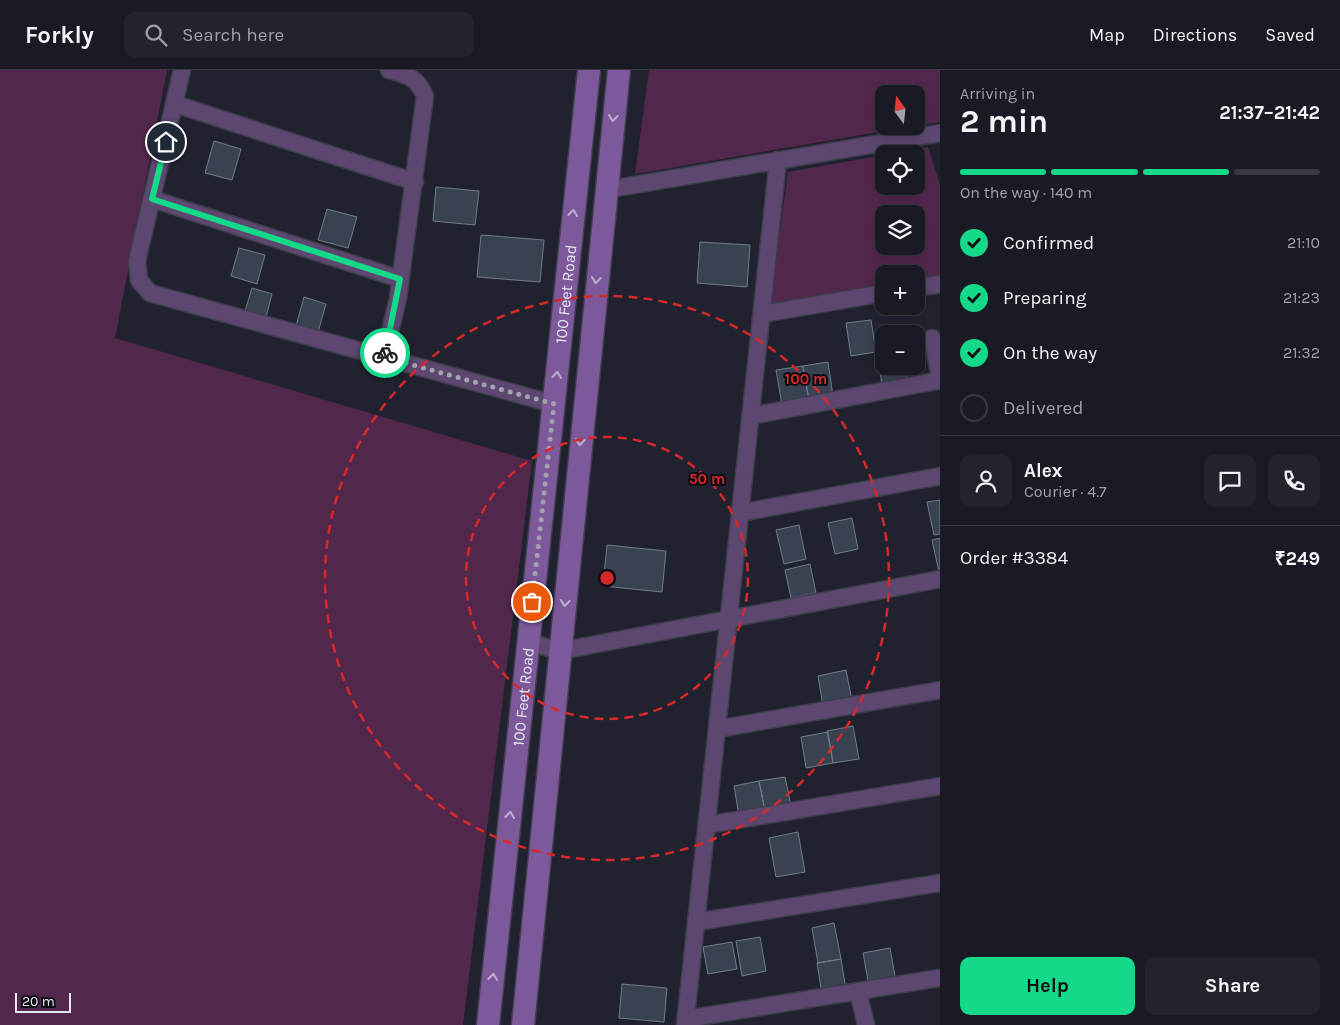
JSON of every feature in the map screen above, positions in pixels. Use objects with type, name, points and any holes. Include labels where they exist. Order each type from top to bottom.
[{"type":"main road","name":"100 Feet Road","points":[[488,1025],[589,70]]},
{"type":"main road","name":"100 Feet Road","points":[[523,1025],[605,190],[619,70]]},
{"type":"street","points":[[182,70],[137,261],[137,272],[140,280],[150,293],[554,404]]},
{"type":"street","points":[[384,357],[400,279],[415,182],[425,96],[420,84],[413,79],[389,70]]},
{"type":"street","points":[[175,104],[415,182]]},
{"type":"street","points":[[605,190],[940,133]]},
{"type":"street","points":[[778,160],[686,1022],[940,978]]},
{"type":"street","points":[[152,199],[400,279]]},
{"type":"street","points":[[925,286],[940,284]]},
{"type":"street","points":[[762,314],[875,295]]},
{"type":"street","points":[[932,338],[940,376]]},
{"type":"street","points":[[751,416],[940,380]]},
{"type":"street","points":[[740,513],[940,476]]},
{"type":"street","points":[[528,642],[560,651],[940,579]]},
{"type":"street","points":[[717,729],[940,690]]},
{"type":"street","points":[[707,825],[940,786]]},
{"type":"street","points":[[696,922],[940,883]]},
{"type":"street","points":[[858,991],[866,1025]]},
{"type":"shaded area","points":[[0,70],[167,70],[115,338],[532,461],[463,1025],[0,1025]]},
{"type":"shaded area","points":[[649,70],[940,70],[940,122],[925,124],[925,85],[875,85],[875,133],[635,174]]},
{"type":"shaded area","points":[[928,147],[940,185],[940,276],[925,278],[925,265],[875,265],[875,288],[770,305],[788,172],[875,157],[875,195],[925,195],[925,148]]},
{"type":"building","points":[[214,141],[241,149],[232,180],[205,173]]},
{"type":"building","points":[[436,187],[479,191],[475,225],[433,221]]},
{"type":"building","points":[[327,209],[357,217],[348,248],[318,240]]},
{"type":"building","points":[[481,235],[544,240],[540,282],[477,277]]},
{"type":"building","points":[[700,242],[750,245],[747,287],[697,283]]},
{"type":"building","points":[[239,248],[265,255],[257,284],[231,276]]},
{"type":"building","points":[[252,288],[272,294],[266,317],[245,311]]},
{"type":"building","points":[[304,297],[326,304],[318,332],[296,326]]},
{"type":"building","points":[[871,320],[875,352],[851,356],[846,323]]},
{"type":"building","points":[[828,362],[833,396],[809,400],[803,366]]},
{"type":"building","points":[[803,366],[809,401],[782,405],[776,370]]},
{"type":"building","points":[[880,375],[907,375],[908,382],[882,386]]},
{"type":"building","points":[[940,500],[940,534],[934,535],[927,502]]},
{"type":"building","points":[[852,518],[858,549],[835,554],[828,523]]},
{"type":"building","points":[[799,525],[806,559],[784,564],[776,530]]},
{"type":"building","points":[[940,538],[940,572],[939,572],[932,540]]},
{"type":"building","points":[[607,545],[666,551],[662,592],[603,586]]},
{"type":"building","points":[[810,564],[816,593],[791,598],[785,570]]},
{"type":"building","points":[[846,670],[852,701],[823,706],[818,676]]},
{"type":"building","points":[[853,726],[859,759],[833,763],[827,731]]},
{"type":"building","points":[[828,732],[833,763],[806,768],[801,737]]},
{"type":"building","points":[[785,777],[791,806],[765,811],[759,781]]},
{"type":"building","points":[[759,781],[765,811],[739,816],[734,786]]},
{"type":"building","points":[[798,832],[805,872],[776,877],[769,838]]},
{"type":"building","points":[[834,923],[841,959],[818,963],[812,928]]},
{"type":"building","points":[[760,937],[766,971],[742,976],[736,941]]},
{"type":"building","points":[[732,942],[737,969],[708,974],[703,947]]},
{"type":"building","points":[[890,948],[896,982],[869,986],[863,953]]},
{"type":"building","points":[[841,959],[846,990],[822,994],[817,963]]},
{"type":"building","points":[[622,984],[667,988],[664,1022],[619,1018]]},
{"type":"way so far","points":[[385,353],[384,357],[554,404],[532,602]]},
{"type":"route","points":[[166,142],[152,199],[400,279],[398,298],[385,353]]}]
